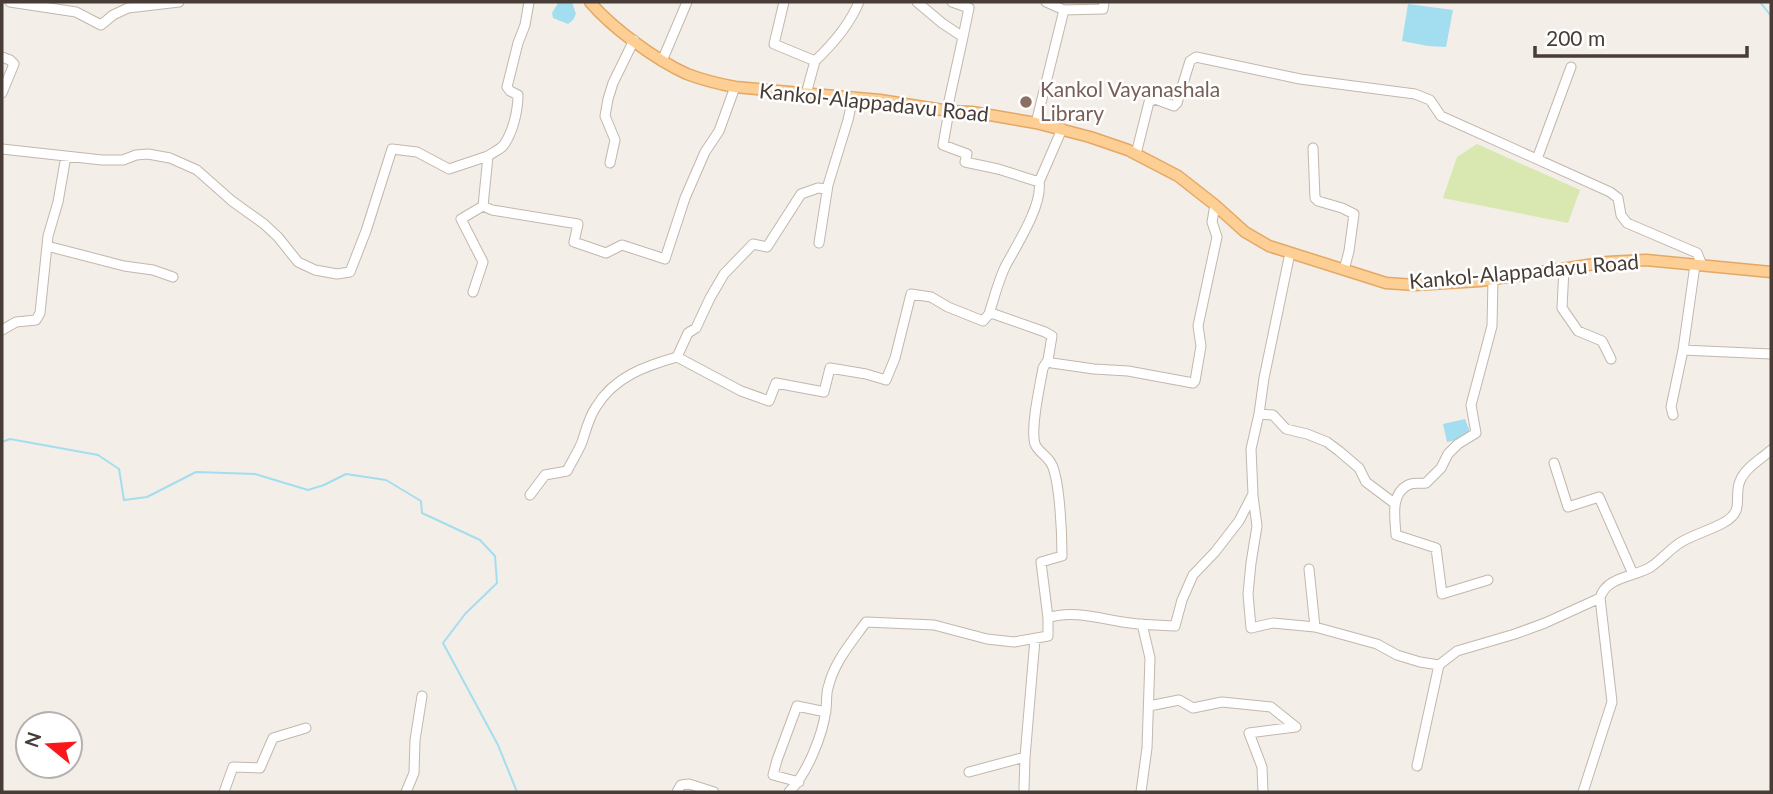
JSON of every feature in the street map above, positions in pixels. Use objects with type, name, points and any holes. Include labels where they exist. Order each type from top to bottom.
[{"type":"main road","name":"Kankol-Alappadavu Road","points":[[590,2],[603,17],[671,67],[735,88],[853,97],[972,112],[1062,129],[1119,146],[1178,176],[1256,240],[1386,283],[1415,285],[1480,281],[1608,262],[1646,260],[1771,272]]},
{"type":"street","points":[[10,2],[76,12],[101,25],[128,8],[179,2]]},
{"type":"street","points":[[2,149],[102,160],[123,160],[148,154],[170,158],[197,170],[232,201],[264,224],[298,262],[315,270],[337,274],[350,272],[381,189],[391,149],[417,152],[449,169],[488,156],[502,146],[518,106],[518,95],[507,87],[529,2]]},
{"type":"street","points":[[662,61],[687,2]]},
{"type":"street","points":[[784,2],[775,44],[815,61]]},
{"type":"street","points":[[806,94],[815,61],[833,43],[853,16],[859,2]]},
{"type":"street","points":[[917,2],[962,37]]},
{"type":"street","points":[[952,2],[970,8],[962,37],[943,145],[967,154],[965,163],[998,169],[1039,182]]},
{"type":"street","points":[[1046,2],[1064,9],[1103,9],[1104,2]]},
{"type":"street","points":[[1036,123],[1064,9]]},
{"type":"street","points":[[610,163],[615,140],[605,116],[608,99],[634,40]]},
{"type":"street","points":[[2,57],[14,64],[2,93]]},
{"type":"street","points":[[1136,154],[1149,102],[1155,99],[1174,106],[1190,61],[1196,58],[1300,79],[1415,94],[1430,100],[1441,116],[1610,192],[1618,198],[1621,215],[1627,223],[1697,253],[1699,265],[1671,407],[1674,415]]},
{"type":"street","points":[[1537,159],[1571,66]]},
{"type":"street","points":[[483,206],[492,210],[579,224],[575,242],[606,253],[622,246],[665,259],[685,198],[705,152],[719,131],[735,88]]},
{"type":"street","points":[[819,243],[827,189],[853,97]]},
{"type":"street","points":[[530,495],[545,475],[567,471],[595,408],[609,389],[624,377],[649,365],[677,357],[741,391],[769,401],[776,383],[824,392],[830,368],[886,380],[895,358],[911,294],[931,297],[983,321],[989,314],[1004,270],[1037,203],[1041,190],[1039,182],[1062,129]]},
{"type":"street","points":[[1314,148],[1315,198],[1354,214],[1344,270]]},
{"type":"street","points":[[2,330],[16,323],[36,320],[40,313],[47,246],[66,156]]},
{"type":"street","points":[[483,206],[488,156]]},
{"type":"street","points":[[677,357],[688,332],[696,328],[724,274],[753,244],[767,247],[800,194],[818,188],[827,189]]},
{"type":"street","points":[[1048,360],[1061,365],[1128,371],[1193,383],[1201,346],[1198,326],[1217,237],[1212,222],[1215,205]]},
{"type":"street","points":[[473,292],[483,262],[461,219],[483,206]]},
{"type":"street","points":[[47,246],[173,276]]},
{"type":"street","points":[[1290,253],[1251,449],[1257,526],[1248,594],[1251,628],[1273,623],[1315,627],[1377,645],[1397,655],[1439,665]]},
{"type":"street","points":[[1564,268],[1562,308],[1578,331],[1602,341],[1611,359]]},
{"type":"street","points":[[1488,580],[1441,594],[1436,548],[1396,535],[1394,503],[1403,489],[1413,483],[1426,483],[1458,444],[1476,433],[1472,405],[1492,326],[1493,279]]},
{"type":"street","points":[[789,792],[799,782],[814,752],[826,712],[827,688],[840,657],[866,622],[934,625],[987,639],[1013,642],[1048,636],[1041,562],[1062,556],[1053,467],[1036,445],[1034,434],[1043,368],[1048,360],[1052,336],[989,314]]},
{"type":"street","points":[[1683,350],[1771,354]]},
{"type":"street","points":[[1259,414],[1273,415],[1286,429],[1327,442],[1359,468],[1366,482],[1394,503]]},
{"type":"street","points":[[1583,792],[1612,702],[1601,593],[1613,582],[1650,567],[1684,540],[1725,522],[1738,507],[1742,477],[1771,450]]},
{"type":"street","points":[[1554,463],[1568,507],[1599,497],[1633,574]]},
{"type":"street","points":[[1048,618],[1060,614],[1175,626],[1193,575],[1239,521],[1253,494]]},
{"type":"street","points":[[1310,569],[1315,627]]},
{"type":"street","points":[[1417,766],[1439,665],[1457,650],[1535,627],[1600,598]]},
{"type":"street","points":[[1141,792],[1147,748],[1150,658],[1142,624]]},
{"type":"street","points":[[1024,789],[1035,639]]},
{"type":"street","points":[[406,792],[414,774],[415,740],[422,696]]},
{"type":"street","points":[[1149,706],[1179,700],[1194,708],[1222,702],[1271,707],[1296,727],[1249,733],[1262,767],[1263,792]]},
{"type":"street","points":[[799,782],[773,775],[797,706],[826,712]]},
{"type":"street","points":[[224,792],[233,767],[260,768],[272,738],[306,728]]},
{"type":"street","points":[[969,772],[1025,757]]},
{"type":"street","points":[[677,792],[681,785],[690,784],[714,792]]},
{"type":"green space","points":[[1477,144],[1580,190],[1568,223],[1443,198],[1457,157]]},
{"type":"water","points":[[560,2],[572,2],[576,14],[568,24],[553,18],[552,13]]},
{"type":"water","points":[[1408,4],[1453,10],[1446,47],[1402,41]]},
{"type":"water","points":[[1465,419],[1472,437],[1447,442],[1443,424]]},
{"type":"waterway","points":[[1760,2],[1771,16]]},
{"type":"waterway","points":[[2,442],[10,439],[98,455],[119,469],[124,500],[147,497],[196,472],[255,474],[308,490],[346,474],[386,480],[421,501],[422,513],[480,540],[495,556],[497,583],[465,614],[443,643],[498,745],[517,792]]},
{"type":"place","name":"Kankol Vayanashala Library","points":[[1026,102]]}]
